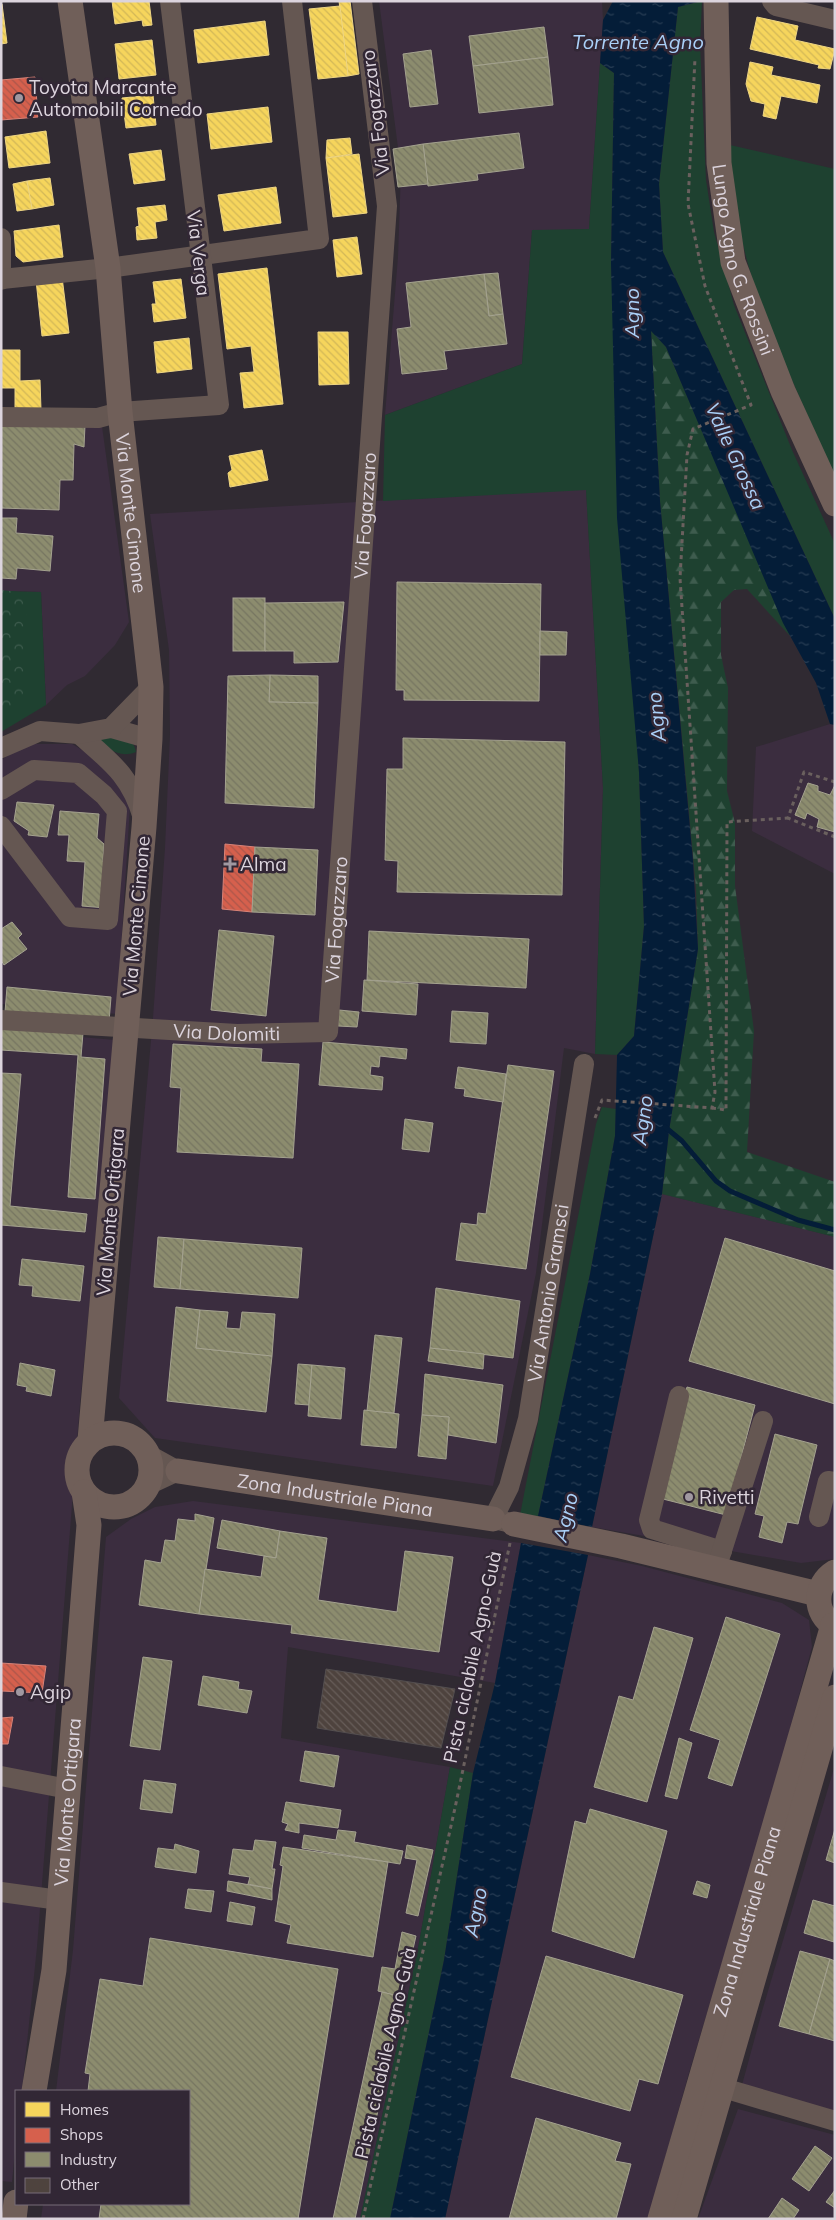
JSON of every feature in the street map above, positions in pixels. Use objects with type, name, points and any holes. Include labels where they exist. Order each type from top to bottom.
[{"type":"main road","name":"Via Monte Cimone","points":[[70,1],[108,268],[120,412],[151,687],[144,820],[126,1026]]},
{"type":"main road","name":"Lungo Agno G. Rossini","points":[[716,1],[719,163],[733,262],[783,391],[835,504]]},
{"type":"main road","name":"Via Monte Ortigara","points":[[90,1440],[126,1026]]},
{"type":"main road","points":[[94,1399],[115,1432]]},
{"type":"main road","points":[[89,1525],[116,1507],[135,1501],[148,1486],[151,1465],[149,1455],[135,1438],[115,1432],[106,1433],[90,1440],[83,1447],[76,1465],[76,1475],[84,1492],[98,1504],[116,1507]]},
{"type":"main road","name":"Zona Industriale Piana","points":[[178,1470],[504,1521],[622,1546],[719,1560]]},
{"type":"main road","name":"Via Monte Ortigara","points":[[34,2090],[54,1970],[89,1525],[84,1492]]},
{"type":"main road","points":[[719,1560],[818,1594],[825,1579],[835,1572]]},
{"type":"main road","name":"Zona Industriale Piana","points":[[660,2219],[834,1626],[821,1613],[818,1594]]},
{"type":"main road","name":"Zona Industriale Piana","points":[[684,2219],[720,2087],[835,1697]]},
{"type":"main road","points":[[14,2219],[16,2205]]},
{"type":"street","name":"Via Verga","points":[[120,412],[220,404],[200,257],[170,1]]},
{"type":"street","points":[[1,238],[2,274],[108,268],[319,240],[292,1]]},
{"type":"street","name":"Via Fogazzaro","points":[[328,1032],[387,206],[362,1]]},
{"type":"street","points":[[772,1],[776,6],[835,20]]},
{"type":"street","points":[[1,417],[98,418],[120,412]]},
{"type":"street","points":[[1,748],[40,731],[79,734],[111,728],[151,687]]},
{"type":"street","points":[[111,728],[149,747]]},
{"type":"street","points":[[79,734],[121,772],[138,802],[144,820]]},
{"type":"street","points":[[112,764],[149,747]]},
{"type":"street","points":[[1,790],[34,770],[78,773],[104,795],[117,811],[108,920],[70,917],[1,826]]},
{"type":"street","name":"Via Dolomiti","points":[[1,1020],[237,1034],[328,1032]]},
{"type":"street","name":"Via Antonio Gramsci","points":[[504,1521],[509,1487],[528,1419],[584,1064]]},
{"type":"street","points":[[679,1396],[649,1520],[652,1529],[719,1560],[762,1421]]},
{"type":"street","points":[[149,1455],[178,1470]]},
{"type":"street","points":[[148,1486],[178,1470]]},
{"type":"street","points":[[819,1517],[828,1481],[835,1482]]},
{"type":"street","points":[[1,1776],[68,1789]]},
{"type":"street","name":"Via Monte Ortigara","points":[[1,1892],[59,1900]]},
{"type":"street","points":[[720,2087],[835,2122]]},
{"type":"path","points":[[712,1108],[715,1092],[680,578],[687,455],[694,429],[751,405]]},
{"type":"path","points":[[788,818],[804,772],[835,782]]},
{"type":"path","points":[[593,1125],[602,1100],[726,1110],[727,822],[788,818],[835,837]]},
{"type":"path","name":"Pista ciclabile Agno-Guà","points":[[363,2219],[489,1651],[504,1521]]},
{"type":"shaded area","points":[[379,1],[602,1],[603,20],[589,229],[532,231],[522,364],[385,415],[398,257],[401,171]]},
{"type":"shaded area","points":[[1,417],[101,419],[129,622],[115,645],[85,676],[67,685],[46,705],[41,592],[1,591]]},
{"type":"shaded area","points":[[586,489],[603,788],[595,1054],[564,1048],[536,1273],[493,1486],[155,1438],[119,1398],[153,1018],[165,848],[170,735],[169,650],[150,514]]},
{"type":"shaded area","points":[[830,724],[835,725],[835,874],[752,831],[756,747]]},
{"type":"shaded area","points":[[26,744],[72,744],[94,757],[131,790],[117,1014],[1,1004],[1,760]]},
{"type":"shaded area","points":[[1,1030],[115,1040],[80,1404],[37,1947],[22,2090],[15,2090],[15,2151],[12,2182],[1,2181]]},
{"type":"shaded area","points":[[662,1194],[835,1237],[835,1559],[801,1563],[592,1527]]},
{"type":"shaded area","points":[[193,1501],[521,1543],[495,1683],[288,1647],[281,1738],[450,1767],[419,1943],[360,2219],[41,2219],[43,2205],[190,2205],[190,2090],[56,2090],[73,1950],[106,1537],[131,1519],[155,1507]]},
{"type":"shaded area","points":[[588,1555],[642,1566],[782,1603],[809,1620],[812,1647],[769,1807],[689,2073],[648,2219],[445,2219]]},
{"type":"shaded area","points":[[835,1765],[835,2112],[742,2085]]},
{"type":"shaded area","points":[[738,2109],[835,2135],[835,2219],[698,2219]]},
{"type":"green space","points":[[702,1],[700,44],[706,180],[714,232],[734,305],[792,450],[835,544],[835,619],[663,252],[659,184],[678,7]]},
{"type":"green space","points":[[600,63],[614,73],[611,263],[639,772],[644,926],[634,1036],[617,1055],[595,1054],[603,788],[586,490],[383,501],[385,415],[522,364],[532,230],[589,229]]},
{"type":"green space","points":[[730,145],[835,169],[835,477],[786,366],[753,280],[738,223]]},
{"type":"green space","points":[[651,330],[666,347],[790,636],[747,589],[734,590],[721,602],[721,655],[728,688],[727,791],[735,823],[735,886],[754,1031],[747,1152],[835,1182],[835,1237],[662,1194],[669,1131],[698,949],[696,888],[660,501]]},
{"type":"green space","points":[[1,590],[28,593],[22,711],[1,710]]},
{"type":"green space","points":[[1,591],[41,592],[46,705],[1,732]]},
{"type":"green space","points":[[104,735],[128,740],[135,747],[136,752],[124,754],[109,749],[95,739]]},
{"type":"green space","points":[[602,1107],[616,1109],[615,1136],[590,1274],[538,1516],[520,1515],[596,1124]]},
{"type":"green space","points":[[450,1767],[473,1773],[444,1960],[390,2219],[360,2219],[419,1943]]},
{"type":"water","name":"Torrente Agno","points":[[613,1],[701,1],[678,7],[659,184],[663,252],[835,619],[835,725],[830,724],[816,683],[783,623],[666,347],[651,331],[660,501],[693,861],[698,949],[669,1131],[662,1194],[592,1527],[538,1516],[590,1274],[615,1136],[617,1055],[634,1036],[644,926],[639,772],[617,518],[611,263],[614,73],[600,63],[603,20]]},
{"type":"water","name":"Agno","points":[[521,1543],[588,1555],[445,2219],[390,2219],[444,1960],[473,1773],[495,1683]]},
{"type":"building: Homes","points":[[112,1],[149,1],[152,25],[143,26],[142,20],[115,24]]},
{"type":"building: Homes","points":[[339,1],[350,1],[359,74],[348,76]]},
{"type":"building: Homes","points":[[1,5],[7,43],[1,44]]},
{"type":"building: Homes","points":[[340,6],[348,76],[318,79],[309,9]]},
{"type":"building: Homes","points":[[757,17],[798,26],[795,40],[835,49],[830,69],[818,68],[819,65],[750,49]]},
{"type":"building: Homes","points":[[265,21],[269,55],[198,63],[194,30]]},
{"type":"building: Homes","points":[[152,40],[156,75],[119,79],[115,44]]},
{"type":"building: Homes","points":[[750,62],[773,67],[771,75],[820,85],[817,103],[781,96],[776,119],[763,116],[765,104],[751,101],[746,84]]},
{"type":"building: Homes","points":[[153,95],[156,125],[126,128],[122,98]]},
{"type":"building: Homes","points":[[268,107],[272,142],[211,149],[207,114]]},
{"type":"building: Homes","points":[[46,131],[50,163],[9,168],[5,137]]},
{"type":"building: Homes","points":[[350,138],[352,154],[326,158],[327,140]]},
{"type":"building: Homes","points":[[161,150],[165,180],[134,184],[129,154]]},
{"type":"building: Homes","points":[[359,154],[367,213],[333,217],[326,158]]},
{"type":"building: Homes","points":[[50,178],[54,205],[32,209],[27,181]]},
{"type":"building: Homes","points":[[27,181],[32,209],[17,211],[13,184]]},
{"type":"building: Homes","points":[[276,187],[281,223],[224,231],[218,195]]},
{"type":"building: Homes","points":[[165,205],[167,220],[155,222],[157,238],[137,240],[136,227],[139,226],[137,208]]},
{"type":"building: Homes","points":[[59,225],[63,257],[23,262],[16,256],[14,231]]},
{"type":"building: Homes","points":[[357,237],[362,274],[337,277],[333,240]]},
{"type":"building: Homes","points":[[267,268],[283,404],[244,408],[240,373],[254,372],[251,346],[227,349],[218,274]]},
{"type":"building: Homes","points":[[62,277],[69,333],[42,336],[36,280]]},
{"type":"building: Homes","points":[[181,279],[186,318],[154,322],[152,304],[156,304],[153,282]]},
{"type":"building: Homes","points":[[318,332],[348,332],[349,384],[319,385]]},
{"type":"building: Homes","points":[[189,338],[192,369],[157,373],[154,342]]},
{"type":"building: Homes","points":[[1,350],[20,350],[20,381],[40,380],[41,410],[15,410],[15,388],[1,388]]},
{"type":"building: Homes","points":[[262,450],[268,480],[230,487],[228,473],[232,470],[229,456]]},
{"type":"building: Shops","name":"Toyota Marcante Automobili Cornedo","points":[[35,77],[38,117],[1,120],[1,80]]},
{"type":"building: Shops","points":[[225,844],[255,847],[252,912],[222,909]]},
{"type":"building: Shops","points":[[1,1663],[46,1666],[42,1693],[2,1691],[1,1706]]},
{"type":"building: Shops","points":[[13,1717],[8,1744],[1,1744],[1,1718]]},
{"type":"building: Industry","points":[[544,27],[548,57],[473,66],[469,36]]},
{"type":"building: Industry","points":[[431,50],[438,104],[410,107],[403,54]]},
{"type":"building: Industry","points":[[548,57],[553,105],[479,113],[473,66]]},
{"type":"building: Industry","points":[[519,133],[524,168],[477,174],[478,180],[428,186],[423,144]]},
{"type":"building: Industry","points":[[423,144],[428,184],[398,187],[393,149]]},
{"type":"building: Industry","points":[[498,273],[503,314],[489,316],[484,274]]},
{"type":"building: Industry","points":[[484,274],[489,316],[503,314],[507,344],[444,351],[447,369],[402,374],[397,329],[411,327],[406,283]]},
{"type":"building: Industry","points":[[1,422],[85,425],[84,447],[74,444],[73,480],[60,480],[59,510],[1,508]]},
{"type":"building: Industry","points":[[1,518],[17,518],[16,533],[53,536],[50,571],[17,568],[16,579],[1,578]]},
{"type":"building: Industry","points":[[397,582],[541,584],[539,701],[404,700],[404,690],[396,690]]},
{"type":"building: Industry","points":[[233,598],[265,598],[265,651],[233,651]]},
{"type":"building: Industry","points":[[344,602],[338,662],[294,663],[294,651],[265,651],[265,603]]},
{"type":"building: Industry","points":[[540,631],[567,632],[566,655],[540,655]]},
{"type":"building: Industry","points":[[270,675],[318,676],[318,703],[269,702]]},
{"type":"building: Industry","points":[[270,675],[269,702],[318,703],[314,808],[225,803],[228,676]]},
{"type":"building: Industry","points":[[403,738],[565,742],[562,895],[397,892],[398,861],[385,860],[387,769],[403,769]]},
{"type":"building: Industry","points":[[808,783],[818,786],[818,791],[830,795],[835,785],[835,832],[817,827],[819,819],[807,813],[805,819],[795,815]]},
{"type":"building: Industry","points":[[17,802],[54,805],[47,837],[28,835],[29,831],[14,821]]},
{"type":"building: Industry","points":[[60,811],[99,814],[97,838],[104,844],[103,862],[109,863],[106,908],[82,906],[85,862],[67,861],[69,835],[58,835]]},
{"type":"building: Industry","points":[[255,847],[318,850],[315,915],[252,912]]},
{"type":"building: Industry","points":[[12,922],[22,934],[18,938],[27,949],[4,965],[1,960],[1,929]]},
{"type":"building: Industry","points":[[219,930],[274,936],[266,1016],[211,1010]]},
{"type":"building: Industry","points":[[369,931],[529,939],[526,988],[367,980]]},
{"type":"building: Industry","points":[[364,980],[418,984],[416,1015],[362,1011]]},
{"type":"building: Industry","points":[[7,987],[111,997],[109,1022],[5,1012]]},
{"type":"building: Industry","points":[[339,1010],[359,1012],[357,1027],[338,1026]]},
{"type":"building: Industry","points":[[452,1011],[488,1013],[486,1044],[450,1042]]},
{"type":"building: Industry","points":[[1,1028],[83,1033],[81,1057],[105,1059],[95,1199],[68,1197],[78,1055],[1,1050]]},
{"type":"building: Industry","points":[[323,1042],[407,1049],[406,1059],[380,1056],[379,1067],[371,1066],[370,1075],[383,1077],[382,1090],[319,1085]]},
{"type":"building: Industry","points":[[173,1044],[262,1049],[261,1062],[299,1064],[293,1158],[177,1152],[181,1088],[170,1087]]},
{"type":"building: Industry","points":[[508,1065],[554,1071],[526,1269],[456,1260],[461,1223],[477,1225],[478,1213],[486,1214]]},
{"type":"building: Industry","points":[[458,1067],[506,1074],[503,1102],[464,1096],[465,1089],[455,1088]]},
{"type":"building: Industry","points":[[1,1073],[21,1074],[10,1206],[87,1214],[85,1232],[1,1225]]},
{"type":"building: Industry","points":[[405,1119],[433,1123],[429,1152],[402,1149]]},
{"type":"building: Industry","points":[[158,1237],[184,1239],[180,1289],[154,1287]]},
{"type":"building: Industry","points":[[725,1238],[835,1271],[835,1404],[689,1361]]},
{"type":"building: Industry","points":[[184,1239],[302,1248],[298,1298],[180,1289]]},
{"type":"building: Industry","points":[[22,1259],[84,1266],[80,1301],[32,1296],[33,1286],[19,1285]]},
{"type":"building: Industry","points":[[436,1288],[520,1301],[513,1358],[430,1348]]},
{"type":"building: Industry","points":[[176,1307],[200,1310],[196,1348],[272,1356],[266,1412],[167,1401]]},
{"type":"building: Industry","points":[[200,1310],[228,1312],[226,1328],[240,1329],[242,1312],[275,1314],[272,1356],[196,1348]]},
{"type":"building: Industry","points":[[375,1335],[402,1338],[394,1413],[367,1411]]},
{"type":"building: Industry","points":[[430,1348],[484,1354],[483,1369],[428,1361]]},
{"type":"building: Industry","points":[[20,1363],[55,1370],[51,1396],[26,1391],[27,1387],[17,1385]]},
{"type":"building: Industry","points":[[298,1364],[312,1365],[309,1405],[295,1404]]},
{"type":"building: Industry","points":[[312,1365],[345,1368],[341,1419],[308,1416]]},
{"type":"building: Industry","points":[[425,1374],[503,1385],[496,1443],[448,1435],[449,1417],[422,1415]]},
{"type":"building: Industry","points":[[687,1387],[755,1405],[726,1515],[659,1498]]},
{"type":"building: Industry","points":[[364,1410],[399,1414],[396,1448],[361,1445]]},
{"type":"building: Industry","points":[[422,1415],[449,1417],[446,1459],[418,1456]]},
{"type":"building: Industry","points":[[775,1434],[817,1445],[798,1524],[787,1522],[782,1543],[759,1537],[764,1516],[755,1514]]},
{"type":"building: Industry","points":[[195,1514],[214,1518],[199,1614],[139,1605],[145,1560],[161,1563],[165,1540],[175,1541],[178,1519],[195,1521]]},
{"type":"building: Industry","points":[[222,1520],[280,1531],[276,1558],[217,1548]]},
{"type":"building: Industry","points":[[280,1531],[327,1538],[318,1600],[397,1612],[405,1551],[453,1557],[439,1652],[291,1633],[292,1625],[199,1614],[205,1569],[261,1577],[264,1556],[276,1558]]},
{"type":"building: Industry","points":[[726,1617],[780,1634],[732,1786],[708,1778],[720,1740],[690,1730]]},
{"type":"building: Industry","points":[[654,1627],[693,1638],[647,1802],[594,1787],[619,1696],[633,1700]]},
{"type":"building: Industry","points":[[143,1657],[172,1661],[160,1750],[130,1746]]},
{"type":"building: Industry","points":[[203,1676],[239,1682],[238,1689],[252,1691],[247,1713],[198,1705]]},
{"type":"building: Industry","points":[[679,1738],[692,1743],[677,1799],[665,1796]]},
{"type":"building: Industry","points":[[305,1751],[339,1756],[334,1787],[300,1781]]},
{"type":"building: Industry","points":[[144,1780],[176,1784],[172,1813],[140,1809]]},
{"type":"building: Industry","points":[[286,1802],[341,1810],[338,1828],[299,1823],[299,1833],[285,1830],[288,1824],[282,1822]]},
{"type":"building: Industry","points":[[590,1809],[667,1831],[634,1958],[552,1931],[575,1821],[586,1824]]},
{"type":"building: Industry","points":[[835,1829],[835,1863],[826,1860]]},
{"type":"building: Industry","points":[[338,1830],[356,1832],[354,1842],[403,1851],[400,1864],[302,1848],[304,1835],[336,1840]]},
{"type":"building: Industry","points":[[255,1840],[276,1842],[272,1869],[275,1869],[272,1889],[248,1884],[250,1877],[229,1874],[233,1849],[253,1851]]},
{"type":"building: Industry","points":[[175,1844],[199,1851],[196,1873],[155,1867],[158,1848],[174,1850]]},
{"type":"building: Industry","points":[[407,1845],[433,1850],[418,1916],[406,1913],[417,1860],[405,1858]]},
{"type":"building: Industry","points":[[283,1847],[388,1862],[373,1957],[287,1943],[291,1925],[275,1921],[283,1866],[280,1865]]},
{"type":"building: Industry","points":[[228,1881],[272,1889],[272,1900],[227,1891]]},
{"type":"building: Industry","points":[[697,1881],[710,1885],[707,1898],[693,1894]]},
{"type":"building: Industry","points":[[188,1889],[214,1891],[211,1912],[185,1908]]},
{"type":"building: Industry","points":[[813,1900],[835,1906],[834,1942],[804,1933]]},
{"type":"building: Industry","points":[[230,1902],[255,1907],[252,1925],[227,1921]]},
{"type":"building: Industry","points":[[402,1932],[416,1936],[402,1997],[378,1991],[382,1967],[395,1969]]},
{"type":"building: Industry","points":[[150,1938],[338,1969],[298,2219],[99,2219],[101,2205],[190,2205],[190,2090],[88,2090],[90,2074],[85,2073],[100,1979],[143,1986]]},
{"type":"building: Industry","points":[[800,1951],[830,1959],[809,2034],[779,2026]]},
{"type":"building: Industry","points":[[546,1956],[683,1995],[658,2084],[639,2079],[630,2111],[511,2077]]},
{"type":"building: Industry","points":[[830,1959],[835,1961],[835,2041],[809,2034]]},
{"type":"building: Industry","points":[[382,1992],[402,1997],[355,2219],[333,2219]]},
{"type":"building: Industry","points":[[536,2118],[621,2143],[615,2161],[631,2164],[616,2219],[509,2219]]},
{"type":"building: Industry","points":[[815,2146],[832,2158],[809,2191],[792,2179]]},
{"type":"building: Industry","points":[[835,2190],[835,2208],[826,2202]]},
{"type":"building: Industry","points":[[782,2198],[799,2210],[793,2219],[768,2219]]},
{"type":"building: Other","points":[[326,1669],[455,1689],[441,1748],[317,1728]]},
{"type":"waterway","points":[[665,1127],[682,1141],[716,1181],[730,1191],[798,1220],[835,1230]]},
{"type":"place","name":"Toyota Marcante Automobili Cornedo","points":[[19,98]]},
{"type":"place","name":"Alma","points":[[230,864]]},
{"type":"place","name":"Rivetti","points":[[689,1497]]},
{"type":"place","name":"Agip","points":[[20,1692]]},
{"type":"water label","name":"Valle Grossa","points":[[736,456]]}]
